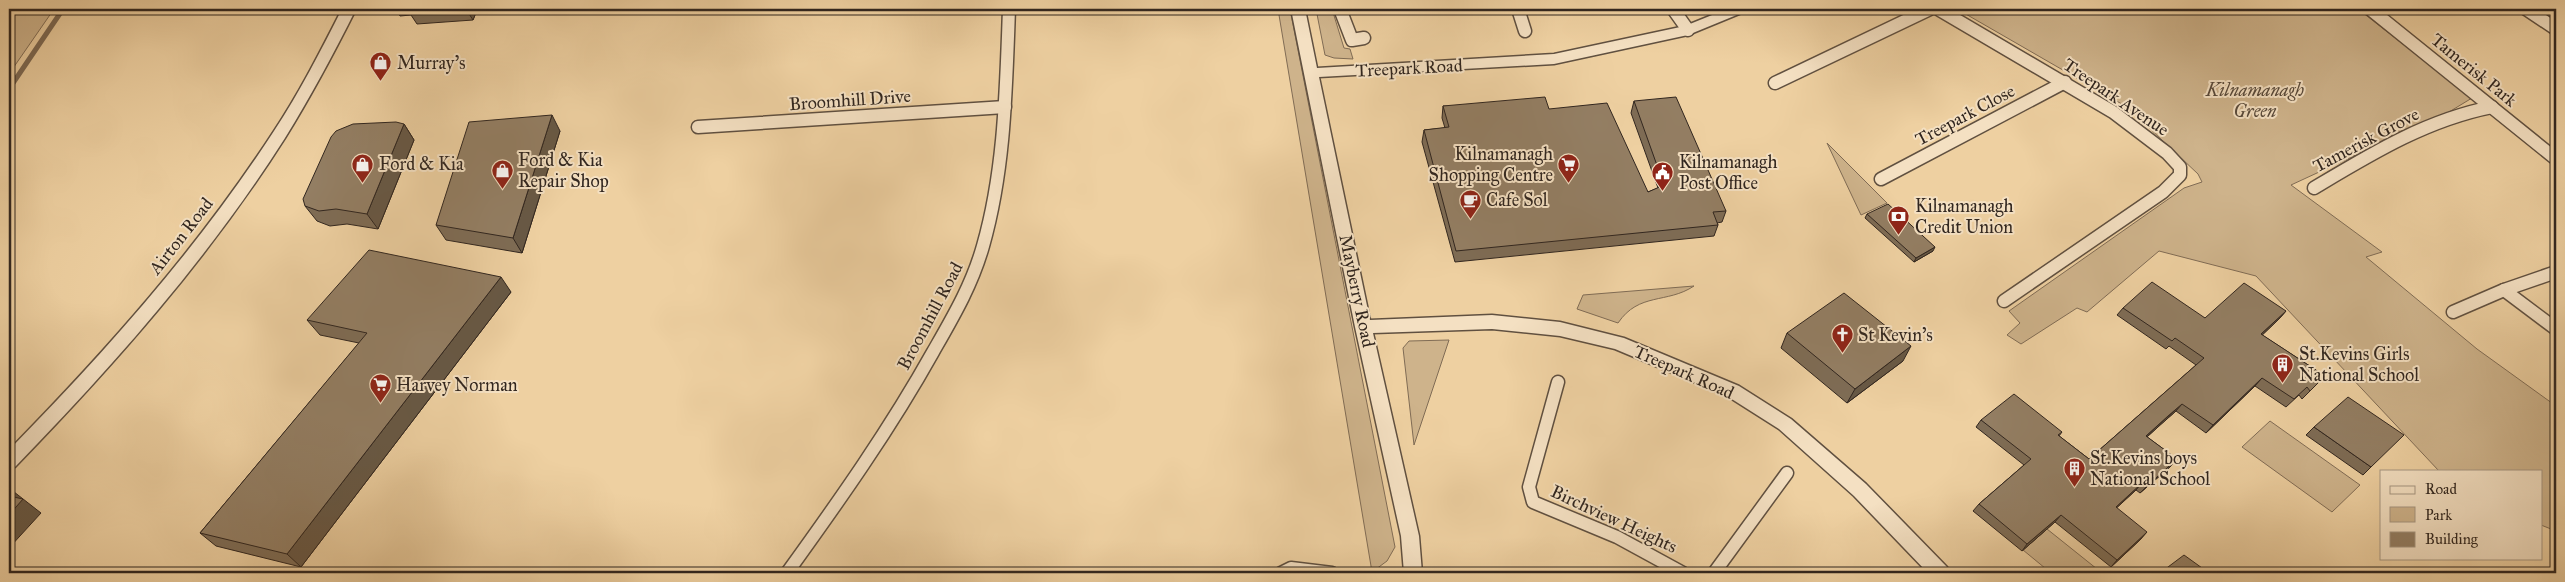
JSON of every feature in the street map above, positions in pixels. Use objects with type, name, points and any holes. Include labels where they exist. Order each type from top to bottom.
[{"type":"street","name":"Airton Road","points":[[9,462],[75,394],[130,331],[206,237],[279,136],[310,87],[349,9]]},
{"type":"street","name":"Broomhill Road","points":[[788,573],[925,367],[973,279],[992,212],[999,172],[1005,107],[1009,9]]},
{"type":"street","name":"Mayberry Road","points":[[1298,9],[1363,327],[1410,536],[1413,573]]},
{"type":"street","points":[[1340,9],[1352,40],[1364,38]]},
{"type":"street","points":[[1518,9],[1525,31]]},
{"type":"street","points":[[1673,9],[1688,30]]},
{"type":"street","name":"Treepark Road","points":[[1310,73],[1535,62],[1615,48],[1688,30],[1739,9]]},
{"type":"street","points":[[1775,83],[1930,9]]},
{"type":"street","name":"Treepark Avenue","points":[[1938,9],[2065,82],[2113,112],[2168,153],[2180,167],[2180,176],[2163,192],[2004,301]]},
{"type":"street","name":"Tamerisk Park","points":[[2370,9],[2556,159]]},
{"type":"street","points":[[2526,9],[2556,29]]},
{"type":"street","name":"Treepark Close","points":[[1881,179],[2065,82]]},
{"type":"street","name":"Broomhill Drive","points":[[698,127],[1005,107]]},
{"type":"street","name":"Tamerisk Grove","points":[[2314,188],[2418,129],[2492,107]]},
{"type":"street","points":[[2453,312],[2504,290],[2556,272]]},
{"type":"street","points":[[2504,290],[2556,329]]},
{"type":"street","name":"Treepark Road","points":[[1363,327],[1492,322],[1560,329],[1618,344],[1677,367],[1733,391],[1785,424],[1860,490],[1940,573]]},
{"type":"street","name":"Birchview Heights","points":[[1558,382],[1530,487],[1533,502],[1546,510],[1592,526],[1633,545],[1683,573]]},
{"type":"street","points":[[1714,573],[1786,473]]},
{"type":"street","points":[[1281,573],[1291,568],[1332,573]]},
{"type":"green space","points":[[9,9],[54,9],[9,74]]},
{"type":"green space","points":[[1278,9],[1290,9],[1395,547],[1387,561],[1372,572]]},
{"type":"green space","points":[[1316,9],[1332,9],[1344,48],[1350,49],[1353,59],[1334,58],[1325,55]]},
{"type":"green space","name":"Kilnamanagh Green","points":[[1957,9],[2358,9],[2472,98],[2449,112],[2291,185],[2382,252],[2366,257],[2477,349],[2556,406],[2556,531],[2542,525],[2542,470],[2438,470],[2256,276],[2159,251],[2087,312],[2077,308],[2021,344],[2007,335],[2020,323],[2009,311],[2184,188],[2202,182],[2198,174],[2127,107]]},
{"type":"green space","points":[[1827,143],[1887,203],[1861,215]]},
{"type":"green space","points":[[1694,286],[1674,295],[1644,302],[1626,313],[1618,323],[1577,309],[1583,295]]},
{"type":"green space","points":[[1449,340],[1414,445],[1403,348],[1409,341]]},
{"type":"green space","points":[[2270,421],[2360,485],[2332,512],[2242,447]]},
{"type":"green space","points":[[2047,529],[2102,573],[2051,573],[2023,550]]},
{"type":"building","name":"Kilnamanagh Shopping Centre","points":[[1545,97],[1549,109],[1607,103],[1648,192],[1664,185],[1634,101],[1676,97],[1726,211],[1713,212],[1718,225],[1456,251],[1424,130],[1449,127],[1443,106]]},
{"type":"building","name":"Ford & Kia Repair Shop","points":[[552,115],[513,238],[436,225],[469,122]]},
{"type":"building","name":"Ford & Kia","points":[[396,122],[404,124],[367,214],[336,209],[319,211],[305,206],[303,199],[331,137],[336,131],[353,124]]},
{"type":"building","name":"Kilnamanagh Credit Union","points":[[1888,204],[1935,247],[1916,258],[1867,214]]},
{"type":"building","name":"Harvey Norman","points":[[369,250],[501,277],[287,554],[200,533],[367,333],[307,320]]},
{"type":"building","points":[[2152,282],[2205,318],[2244,283],[2286,311],[2261,334],[2325,376],[2310,391],[2307,387],[2294,399],[2262,378],[2213,425],[2182,404],[2168,416],[2146,436],[2177,459],[2147,486],[2142,483],[2116,507],[2147,532],[2117,560],[2061,515],[2027,544],[1979,504],[2031,459],[1981,420],[2014,394],[2062,432],[2058,435],[2089,459],[2204,358],[2175,338],[2172,341],[2123,308]]},
{"type":"building","name":"St Kevin's","points":[[1844,293],[1911,346],[1855,389],[1787,333]]},
{"type":"building","points":[[2348,397],[2404,435],[2371,467],[2314,427]]},
{"type":"building","points":[[9,496],[23,499],[9,515]]},
{"type":"building","points":[[2184,555],[2209,573],[2160,573]]},
{"type":"waterway","points":[[9,89],[63,9]]},
{"type":"place","name":"Murray's","points":[[381,82]]},
{"type":"place","name":"Ford & Kia","points":[[363,183]]},
{"type":"place","name":"Kilnamanagh Shopping Centre","points":[[1569,183]]},
{"type":"place","name":"Ford & Kia Repair Shop","points":[[502,189]]},
{"type":"place","name":"Kilnamanagh Post Office","points":[[1663,191]]},
{"type":"place","name":"Cafe Sol","points":[[1470,219]]},
{"type":"place","name":"Kilnamanagh Credit Union","points":[[1899,235]]},
{"type":"place","name":"St Kevin's","points":[[1842,354]]},
{"type":"place","name":"St.Kevins Girls National School","points":[[2283,383]]},
{"type":"place","name":"Harvey Norman","points":[[380,404]]},
{"type":"place","name":"St.Kevins boys National School","points":[[2074,487]]}]
